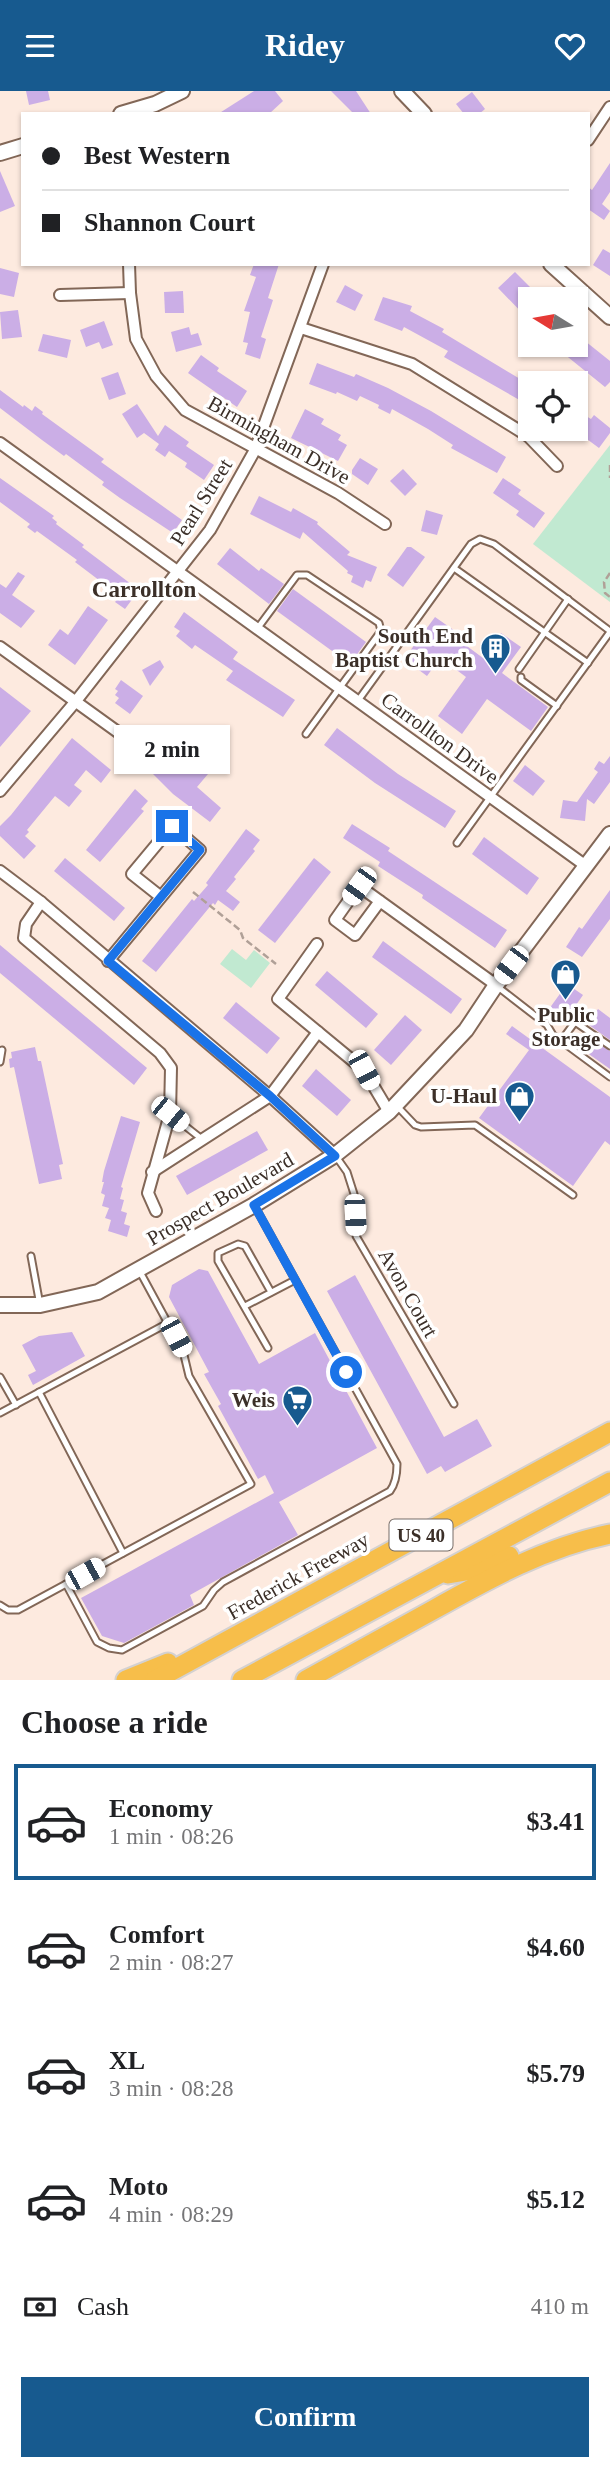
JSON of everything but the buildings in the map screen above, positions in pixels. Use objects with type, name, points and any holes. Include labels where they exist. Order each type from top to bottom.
[{"type":"highway","name":"Frederick Freeway","points":[[155,1680],[610,1432]]},
{"type":"highway","name":"US 40","points":[[242,1680],[610,1484]]},
{"type":"highway","points":[[433,1576],[472,1570],[564,1535],[610,1525]]},
{"type":"highway","points":[[306,1680],[526,1561],[566,1545],[610,1534]]},
{"type":"highway","points":[[126,1680],[231,1638]]},
{"type":"street","points":[[128,112],[155,104],[182,91]]},
{"type":"street","points":[[402,91],[423,112]]},
{"type":"street","points":[[590,137],[610,107]]},
{"type":"street","points":[[0,153],[21,147]]},
{"type":"street","name":"Birmingham Drive","points":[[129,266],[136,339],[156,376],[185,410],[338,493],[385,524]]},
{"type":"street","name":"Pearl Street","points":[[0,792],[76,701],[210,530],[255,450],[322,266]]},
{"type":"street","points":[[553,266],[610,317]]},
{"type":"street","points":[[60,295],[130,293]]},
{"type":"street","points":[[301,327],[412,364],[528,436],[557,466]]},
{"type":"street","name":"Carrollton Drive","points":[[0,443],[586,866]]},
{"type":"street","points":[[0,646],[140,748]]},
{"type":"street","points":[[108,961],[200,850],[172,826],[132,874],[160,897]]},
{"type":"street","name":"Prospect Boulevard","points":[[0,1305],[40,1305],[98,1292],[254,1205],[335,1156],[393,1109],[466,1030],[496,985],[610,834]]},
{"type":"street","points":[[0,871],[41,902],[270,1096],[335,1156]]},
{"type":"street","points":[[380,901],[355,935],[335,920],[359,886],[380,901],[496,985]]},
{"type":"street","points":[[41,902],[26,924],[24,938],[160,1053],[171,1068],[170,1114],[148,1193],[156,1211]]},
{"type":"street","points":[[317,944],[278,999],[364,1070],[393,1109]]},
{"type":"street","points":[[152,1172],[270,1096],[318,1032]]},
{"type":"lane","points":[[357,702],[471,544],[480,539],[494,544],[610,632],[457,843]]},
{"type":"lane","points":[[454,568],[588,663]]},
{"type":"lane","points":[[257,629],[297,575],[307,575],[379,623],[381,631],[306,734]]},
{"type":"lane","points":[[519,669],[568,599]]},
{"type":"lane","points":[[521,677],[521,680],[557,706]]},
{"type":"lane","points":[[496,985],[547,1025],[552,1035],[610,1077]]},
{"type":"lane","points":[[561,1041],[575,1022],[610,1046]]},
{"type":"lane","points":[[0,1062],[2,1051]]},
{"type":"lane","points":[[393,1109],[421,1127],[475,1125],[573,1195]]},
{"type":"lane","points":[[170,1114],[203,1140]]},
{"type":"lane","name":"Avon Court","points":[[335,1156],[347,1172],[354,1194],[356,1236],[454,1404]]},
{"type":"lane","points":[[66,1584],[97,1641],[114,1649],[129,1647],[204,1606],[223,1582],[390,1491],[397,1477],[397,1464],[254,1205]]},
{"type":"lane","points":[[268,1348],[218,1261],[218,1253],[238,1244],[245,1246],[271,1292]]},
{"type":"lane","points":[[31,1257],[40,1305]]},
{"type":"lane","points":[[0,1605],[8,1610],[18,1611],[251,1484],[189,1376],[183,1351],[139,1270]]},
{"type":"lane","points":[[245,1306],[295,1280]]},
{"type":"lane","points":[[0,1413],[168,1324]]},
{"type":"lane","points":[[0,1377],[16,1405]]},
{"type":"lane","points":[[39,1392],[123,1553]]},
{"type":"path","points":[[610,465],[610,478]]},
{"type":"path","points":[[610,573],[604,582],[605,593],[610,597]]},
{"type":"path","points":[[193,892],[276,964]]},
{"type":"green space","points":[[610,445],[610,602],[533,544]]},
{"type":"green space","points":[[232,949],[246,960],[254,950],[270,963],[251,988],[220,964]]},
{"type":"place","name":"South End Baptist Church","points":[[496,675]]},
{"type":"place","name":"Public Storage","points":[[566,1002]]},
{"type":"place","name":"U-Haul","points":[[520,1123]]},
{"type":"place","name":"Weis","points":[[298,1427]]},
{"type":"district","name":"Carrollton","points":[[144,589]]},
{"type":"route","points":[[172,826],[200,850],[108,961],[270,1096],[335,1156],[254,1205],[346,1372]]}]
